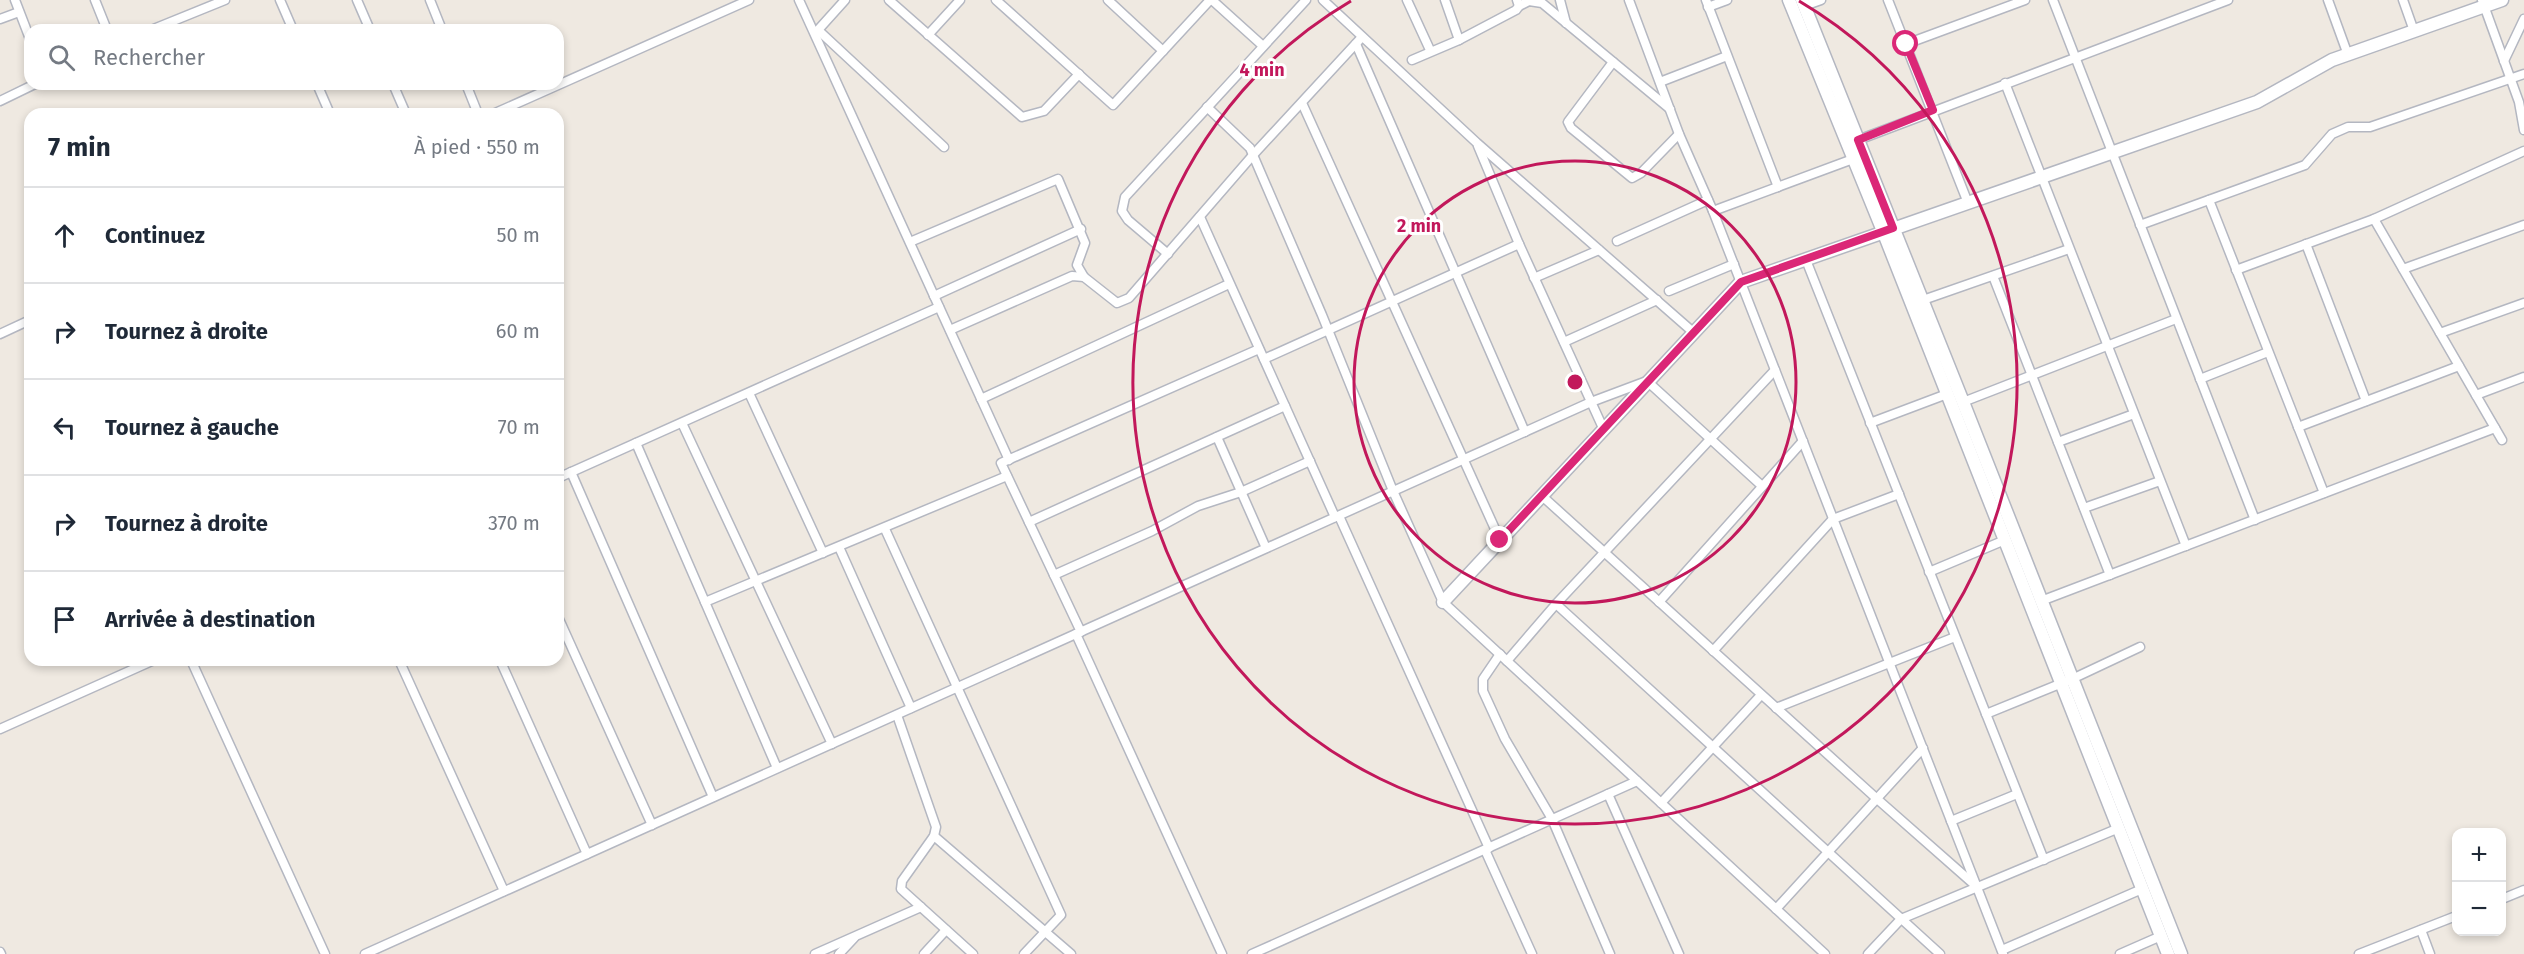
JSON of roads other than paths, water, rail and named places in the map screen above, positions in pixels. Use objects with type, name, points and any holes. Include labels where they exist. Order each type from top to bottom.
[{"type":"street","points":[[15,0],[24,24]]},
{"type":"street","points":[[95,0],[105,24]]},
{"type":"street","points":[[166,24],[225,0]]},
{"type":"street","points":[[280,0],[290,24]]},
{"type":"street","points":[[357,0],[367,24]]},
{"type":"street","points":[[429,0],[439,24]]},
{"type":"street","points":[[564,82],[749,0]]},
{"type":"street","points":[[800,0],[1009,460]]},
{"type":"street","points":[[845,0],[818,30],[944,147]]},
{"type":"street","points":[[889,0],[1022,117],[1044,111],[1078,74]]},
{"type":"street","points":[[928,35],[960,0]]},
{"type":"street","points":[[996,0],[1113,105],[1211,0],[1263,46]]},
{"type":"street","points":[[1108,0],[1163,51]]},
{"type":"street","points":[[1168,254],[1128,220],[1122,210],[1125,197],[1306,0]]},
{"type":"street","points":[[1323,0],[1359,41],[1693,332]]},
{"type":"street","points":[[1407,0],[1430,50]]},
{"type":"street","points":[[1445,0],[1459,40]]},
{"type":"street","points":[[1412,60],[1430,50],[1459,40],[1516,10],[1518,3],[1536,0],[1566,22],[1670,109]]},
{"type":"street","points":[[1560,0],[1566,22]]},
{"type":"street","points":[[1629,0],[1679,134],[1734,264],[2003,952],[2142,889]]},
{"type":"street","points":[[1727,0],[1707,3],[1778,187]]},
{"type":"street","points":[[1789,0],[1853,159],[1923,300],[2041,601],[2067,681],[2142,889],[2168,954]]},
{"type":"street","points":[[1821,0],[1803,3],[1858,140],[1947,394],[2005,540],[2067,681],[2181,954]]},
{"type":"street","points":[[1888,0],[1968,203]]},
{"type":"street","points":[[1906,44],[2025,0]]},
{"type":"street","points":[[2053,0],[2255,520]]},
{"type":"street","points":[[1858,140],[2228,0]]},
{"type":"street","points":[[2328,0],[2348,55]]},
{"type":"street","points":[[2403,0],[2414,31]]},
{"type":"street","points":[[1443,602],[1741,282],[2257,102],[2332,60],[2414,31],[2483,3],[2502,0]]},
{"type":"street","points":[[2483,3],[2519,102],[2524,130]]},
{"type":"street","points":[[0,20],[19,12]]},
{"type":"street","points":[[2504,61],[2524,20]]},
{"type":"street","points":[[910,242],[1058,179],[1085,243],[1077,265],[1084,277],[1117,303],[1129,298],[1253,155],[1359,41]]},
{"type":"street","points":[[1359,41],[1455,273],[1525,432]]},
{"type":"street","points":[[1660,82],[1727,56]]},
{"type":"street","points":[[1613,62],[1568,122],[1572,128],[1632,178],[1641,173],[1679,134]]},
{"type":"street","points":[[2140,225],[2305,165],[2332,134],[2348,127],[2370,127],[2524,74]]},
{"type":"street","points":[[2005,84],[2186,546]]},
{"type":"street","points":[[0,101],[24,89]]},
{"type":"street","points":[[320,90],[327,108]]},
{"type":"street","points":[[396,90],[403,108]]},
{"type":"street","points":[[468,90],[476,108]]},
{"type":"street","points":[[506,108],[547,90]]},
{"type":"street","points":[[1302,103],[1500,540]]},
{"type":"street","points":[[1208,107],[1250,148],[1328,330],[1393,492],[1443,602],[1826,954]]},
{"type":"street","points":[[1477,143],[1534,278],[1603,428]]},
{"type":"street","points":[[2236,270],[2374,219],[2524,151]]},
{"type":"street","points":[[1713,211],[1853,159]]},
{"type":"street","points":[[1617,241],[1708,200]]},
{"type":"street","points":[[2209,200],[2324,493]]},
{"type":"street","points":[[1200,217],[1487,849],[1532,954]]},
{"type":"street","points":[[2374,219],[2502,440]]},
{"type":"street","points":[[2403,269],[2524,225]]},
{"type":"street","points":[[934,296],[1081,229]]},
{"type":"street","points":[[1264,359],[1519,244]]},
{"type":"street","points":[[2306,244],[2366,401]]},
{"type":"street","points":[[1923,300],[2069,249]]},
{"type":"street","points":[[1534,278],[1599,250]]},
{"type":"street","points":[[1806,260],[2044,860]]},
{"type":"street","points":[[1669,291],[1734,264]]},
{"type":"street","points":[[950,330],[1072,276],[1084,277]]},
{"type":"street","points":[[1993,276],[2110,575]]},
{"type":"street","points":[[981,399],[1229,284]]},
{"type":"street","points":[[1564,342],[1657,300]]},
{"type":"street","points":[[2439,333],[2524,303]]},
{"type":"street","points":[[564,475],[939,307]]},
{"type":"street","points":[[1963,402],[2176,319]]},
{"type":"street","points":[[0,334],[24,323]]},
{"type":"street","points":[[1222,954],[1054,575],[1001,464],[1259,348]]},
{"type":"street","points":[[2200,379],[2268,352]]},
{"type":"street","points":[[2298,427],[2459,366]]},
{"type":"street","points":[[1507,662],[1556,604],[1775,370]]},
{"type":"street","points":[[2476,395],[2524,377]]},
{"type":"street","points":[[365,954],[1591,402],[1647,381]]},
{"type":"street","points":[[1647,381],[1762,486]]},
{"type":"street","points":[[749,393],[823,553]]},
{"type":"street","points":[[1870,423],[1947,394]]},
{"type":"street","points":[[1029,522],[1285,406]]},
{"type":"street","points":[[2058,442],[2134,414]]},
{"type":"street","points":[[682,423],[832,744]]},
{"type":"street","points":[[2041,601],[2495,428]]},
{"type":"street","points":[[1217,437],[1266,548]]},
{"type":"street","points":[[1659,602],[1803,441]]},
{"type":"street","points":[[636,443],[777,768]]},
{"type":"street","points":[[1054,575],[1152,531],[1198,506],[1241,492],[1310,462]]},
{"type":"street","points":[[571,472],[713,797]]},
{"type":"street","points":[[705,603],[1006,476]]},
{"type":"street","points":[[2084,508],[2160,481]]},
{"type":"street","points":[[1713,651],[1833,519],[1899,494]]},
{"type":"street","points":[[1541,495],[1977,887]]},
{"type":"street","points":[[885,528],[1061,915],[1024,954]]},
{"type":"street","points":[[1929,572],[2005,540]]},
{"type":"street","points":[[839,547],[911,708]]},
{"type":"street","points":[[1556,604],[1940,954]]},
{"type":"street","points":[[564,630],[652,825]]},
{"type":"street","points":[[1776,708],[1955,637]]},
{"type":"street","points":[[1986,714],[2067,681],[2140,647]]},
{"type":"street","points":[[1500,654],[1483,679],[1483,691],[1505,739],[1552,819],[1610,954]]},
{"type":"street","points":[[0,729],[141,666]]},
{"type":"street","points":[[194,666],[325,954]]},
{"type":"street","points":[[402,666],[504,891]]},
{"type":"street","points":[[503,666],[587,854]]},
{"type":"street","points":[[1661,803],[1761,695]]},
{"type":"street","points":[[897,715],[936,827],[934,836],[902,881],[901,889],[973,954]]},
{"type":"street","points":[[1776,909],[1923,748]]},
{"type":"street","points":[[1252,954],[1637,781]]},
{"type":"street","points":[[1608,794],[1679,954]]},
{"type":"street","points":[[1951,821],[2017,794]]},
{"type":"street","points":[[1868,954],[1901,918],[2120,828]]},
{"type":"street","points":[[934,836],[1071,954]]},
{"type":"street","points":[[2506,897],[2524,890]]},
{"type":"street","points":[[815,954],[921,906]]},
{"type":"street","points":[[2359,954],[2452,918]]},
{"type":"street","points":[[924,954],[946,930]]},
{"type":"street","points":[[2421,930],[2430,954]]},
{"type":"street","points":[[839,954],[856,936]]},
{"type":"street","points":[[2120,954],[2161,936]]}]
